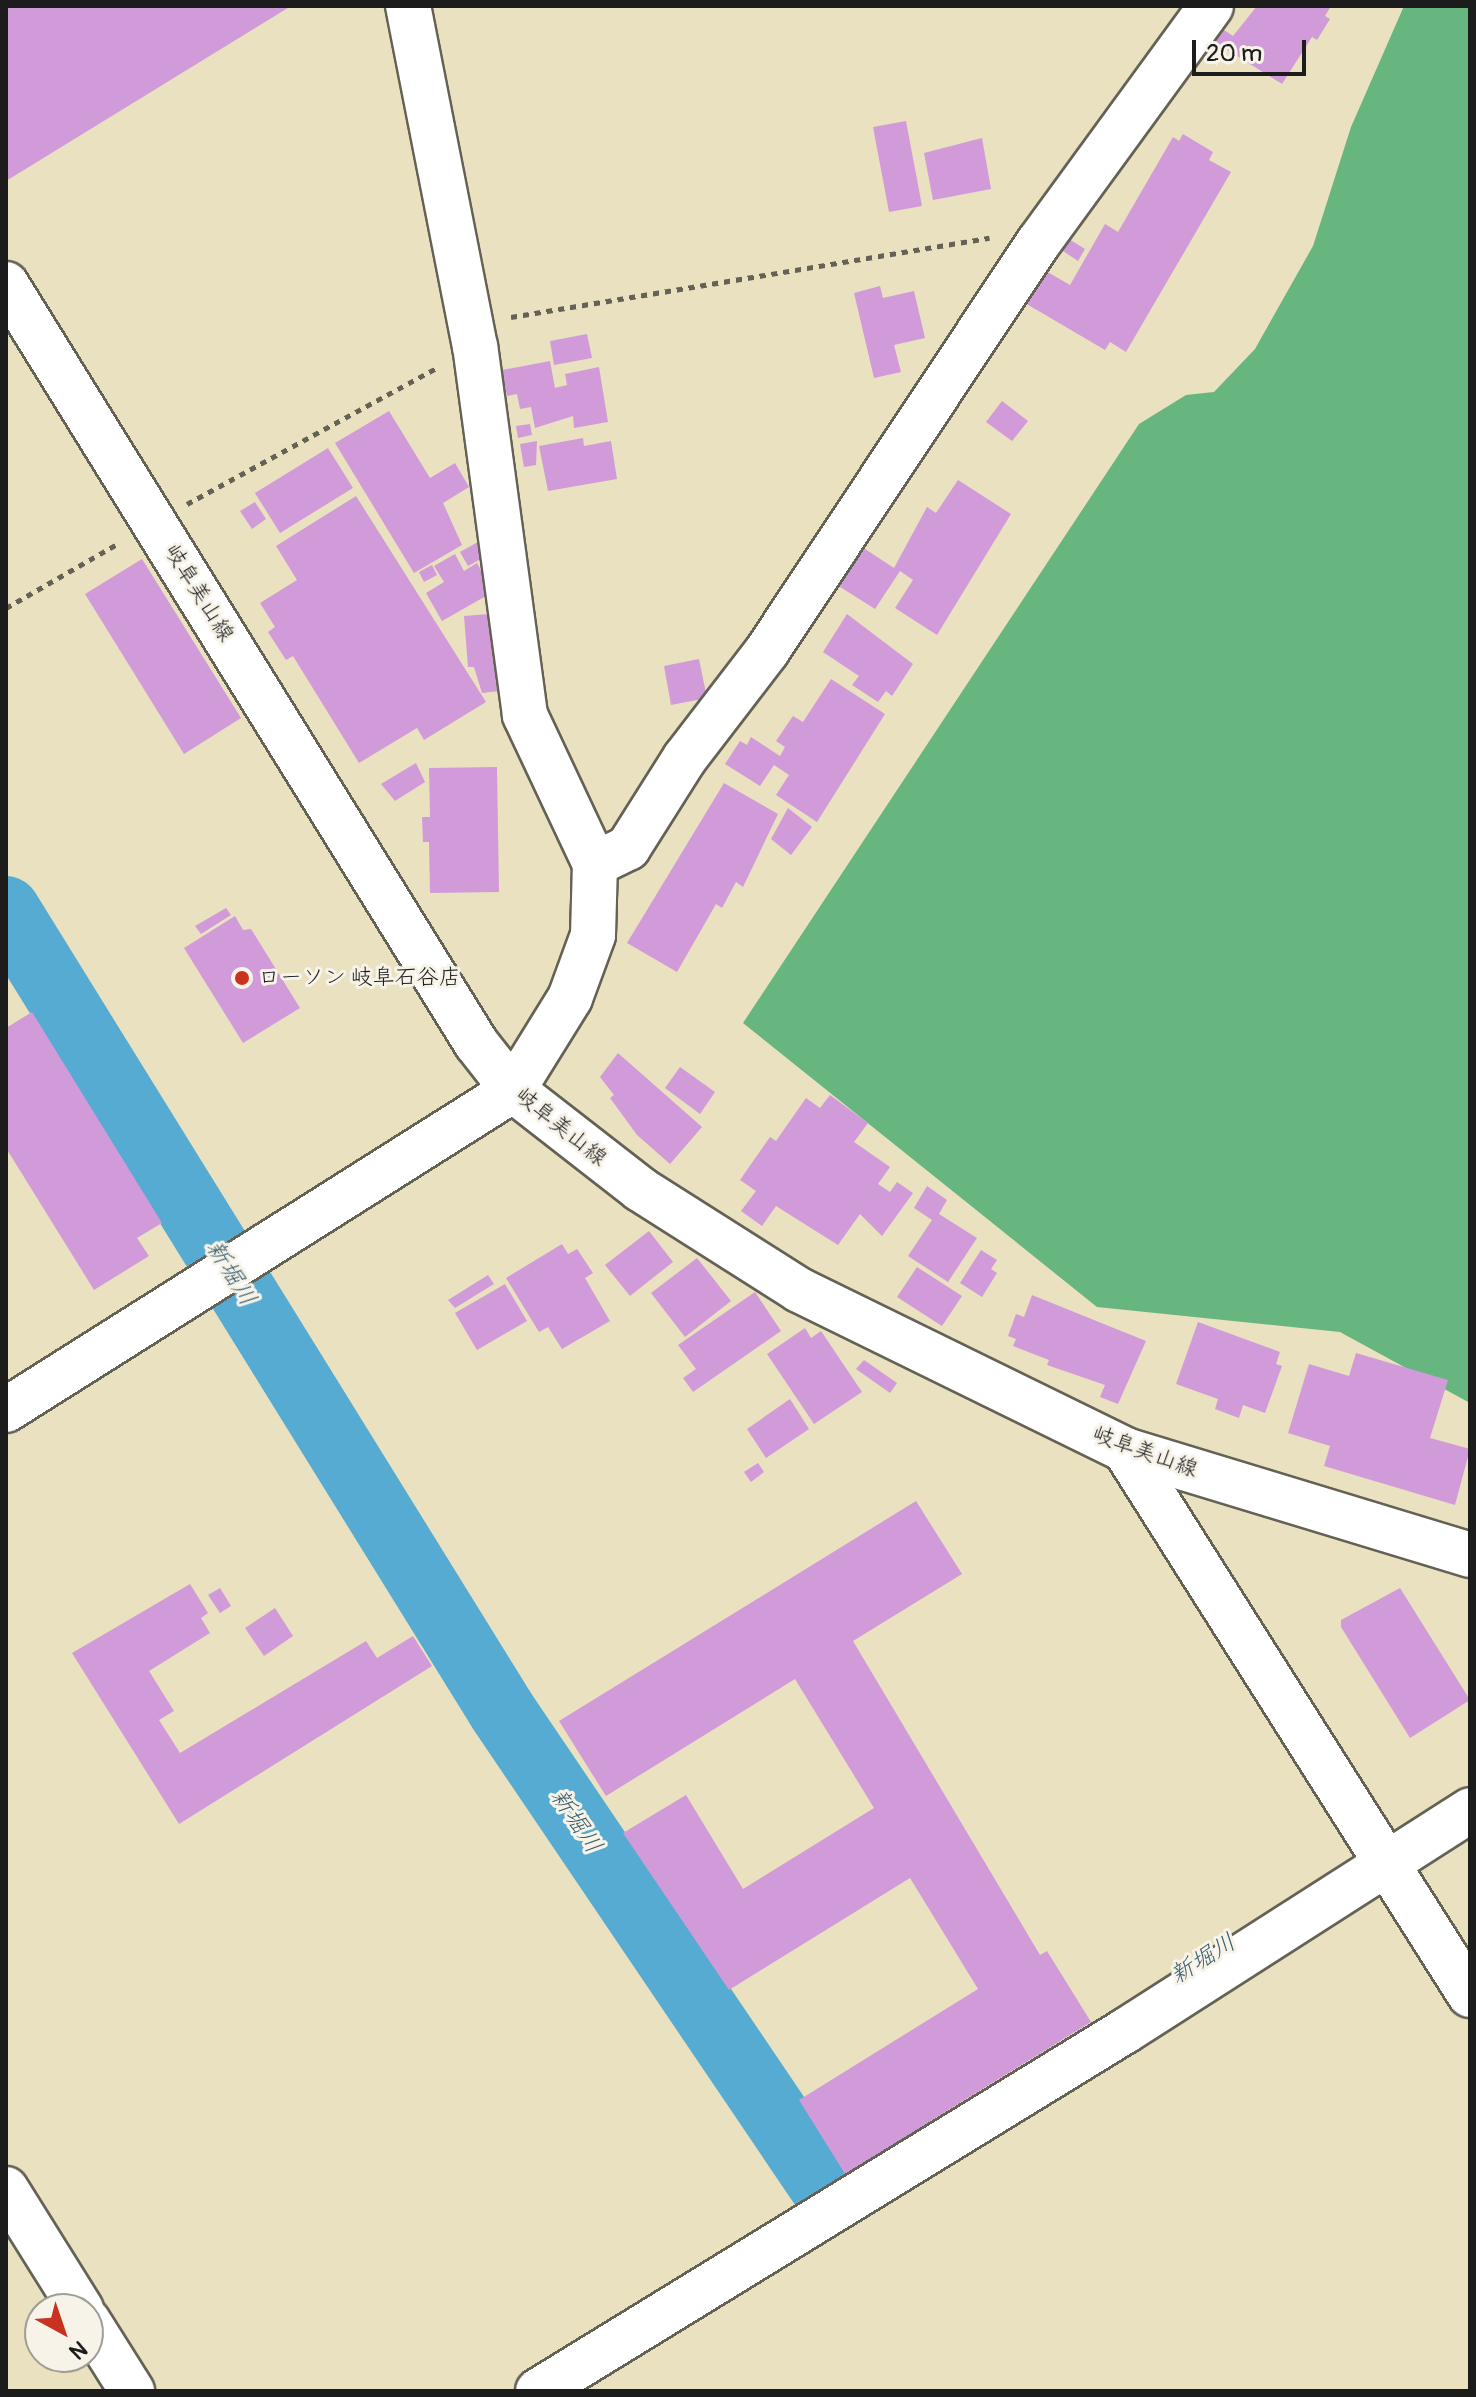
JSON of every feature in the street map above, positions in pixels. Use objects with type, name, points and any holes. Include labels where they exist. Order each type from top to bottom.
[{"type":"street","points":[[6,1410],[513,1090],[570,998],[593,935],[595,864],[525,715],[473,336],[408,6]]},
{"type":"street","points":[[595,864],[628,848],[685,758],[767,651],[1039,242],[1211,6]]},
{"type":"street","name":"岐阜美山線","points":[[6,284],[468,1030],[513,1090],[640,1189],[799,1290],[1125,1450],[1470,1555]]},
{"type":"street","points":[[1125,1450],[1470,1995]]},
{"type":"street","points":[[538,2391],[1388,1866],[1470,1810]]},
{"type":"street","points":[[6,2189],[71,2293]]},
{"type":"street","points":[[104,2346],[132,2391]]},
{"type":"path","points":[[6,608],[473,336],[998,237],[1039,242]]},
{"type":"green space","points":[[1404,6],[1470,6],[1470,1403],[1340,1332],[1097,1307],[743,1023],[1139,424],[1186,395],[1214,392],[1255,349],[1313,246],[1351,127]]},
{"type":"building","points":[[6,6],[291,6],[6,181]]},
{"type":"building","points":[[1257,6],[1331,6],[1325,16],[1330,19],[1317,40],[1312,37],[1282,84],[1213,41],[1221,28],[1233,36]]},
{"type":"building","points":[[906,121],[922,206],[889,212],[873,127]]},
{"type":"building","points":[[1183,134],[1213,152],[1209,160],[1231,172],[1126,352],[1110,342],[1105,350],[1025,303],[1044,270],[1070,285],[1105,224],[1118,232],[1173,137],[1179,141]]},
{"type":"building","points":[[982,138],[991,189],[933,200],[924,153]]},
{"type":"building","points":[[1064,236],[1085,249],[1078,261],[1057,247]]},
{"type":"building","points":[[880,286],[883,298],[914,291],[925,338],[894,345],[901,372],[874,378],[854,293]]},
{"type":"building","points":[[587,334],[592,358],[554,365],[550,341]]},
{"type":"building","points":[[550,361],[555,388],[567,385],[565,374],[599,367],[608,422],[574,428],[573,416],[535,428],[531,407],[520,409],[517,394],[507,396],[502,370]]},
{"type":"building","points":[[1002,401],[1028,421],[1012,441],[986,422]]},
{"type":"building","points":[[389,411],[430,478],[455,463],[469,487],[443,503],[462,545],[414,573],[335,443]]},
{"type":"building","points":[[530,424],[532,435],[518,438],[516,426]]},
{"type":"building","points":[[583,438],[584,446],[611,441],[617,479],[548,491],[539,446]]},
{"type":"building","points":[[537,441],[536,465],[524,467],[520,444]]},
{"type":"building","points":[[328,448],[353,488],[280,533],[255,493]]},
{"type":"building","points":[[958,480],[1011,514],[937,635],[895,608],[913,580],[900,571],[875,609],[837,585],[862,547],[894,568],[927,507],[936,513]]},
{"type":"building","points":[[356,496],[486,702],[424,740],[417,728],[359,763],[293,656],[286,660],[268,632],[275,627],[260,603],[297,580],[276,546]]},
{"type":"building","points":[[255,502],[266,519],[252,529],[240,511]]},
{"type":"building","points":[[485,538],[488,555],[468,566],[460,552]]},
{"type":"building","points":[[455,554],[464,571],[477,563],[493,592],[442,621],[426,593],[444,582],[434,566]]},
{"type":"building","points":[[142,559],[241,718],[184,754],[85,594]]},
{"type":"building","points":[[432,565],[437,575],[424,582],[419,572]]},
{"type":"building","points":[[489,614],[499,691],[482,693],[474,667],[468,667],[464,616]]},
{"type":"building","points":[[847,614],[913,664],[892,696],[886,691],[878,702],[852,685],[859,676],[823,652]]},
{"type":"building","points":[[699,659],[707,698],[671,705],[664,666]]},
{"type":"building","points":[[831,679],[885,714],[817,822],[776,795],[789,775],[774,765],[760,786],[725,764],[740,741],[747,745],[751,737],[780,756],[785,747],[776,741],[793,716],[803,722]]},
{"type":"building","points":[[416,763],[425,782],[395,801],[381,784]]},
{"type":"building","points":[[497,767],[499,892],[430,893],[429,842],[423,842],[422,817],[430,817],[429,768]]},
{"type":"building","points":[[724,783],[778,814],[743,887],[736,882],[722,908],[716,904],[677,972],[627,943]]},
{"type":"building","points":[[788,808],[812,827],[791,855],[771,839]]},
{"type":"building","points":[[226,908],[231,915],[201,934],[195,926]]},
{"type":"building","name":"ローソン 岐阜石谷店","points":[[235,916],[243,930],[251,929],[300,1008],[243,1043],[184,948]]},
{"type":"building","points":[[32,1012],[162,1223],[137,1238],[149,1256],[94,1290],[6,1148],[6,1028]]},
{"type":"building","points":[[618,1053],[702,1127],[670,1164],[637,1135],[610,1098],[614,1095],[600,1077]]},
{"type":"building","points":[[680,1067],[715,1092],[700,1114],[665,1088]]},
{"type":"building","points":[[830,1095],[868,1123],[854,1142],[890,1167],[878,1184],[890,1192],[897,1182],[913,1193],[882,1236],[860,1214],[838,1245],[776,1206],[762,1226],[741,1211],[756,1191],[740,1180],[770,1137],[776,1141],[806,1098],[820,1108]]},
{"type":"building","points":[[927,1186],[947,1200],[939,1214],[977,1238],[948,1282],[908,1256],[932,1220],[914,1208]]},
{"type":"building","points":[[649,1231],[673,1262],[630,1296],[605,1265]]},
{"type":"building","points":[[562,1244],[568,1254],[577,1249],[593,1273],[585,1278],[610,1321],[562,1349],[548,1327],[539,1332],[506,1278]]},
{"type":"building","points":[[981,1250],[997,1260],[991,1269],[997,1273],[982,1297],[960,1283]]},
{"type":"building","points":[[697,1258],[731,1301],[685,1337],[651,1293]]},
{"type":"building","points":[[917,1267],[962,1296],[942,1326],[897,1297]]},
{"type":"building","points":[[488,1275],[494,1284],[455,1308],[448,1300]]},
{"type":"building","points":[[505,1284],[527,1321],[477,1350],[455,1313]]},
{"type":"building","points":[[755,1292],[781,1331],[693,1392],[683,1378],[696,1369],[678,1345]]},
{"type":"building","points":[[1032,1295],[1146,1341],[1118,1404],[1100,1397],[1105,1385],[1047,1365],[1049,1360],[1013,1346],[1016,1339],[1008,1336],[1016,1314],[1024,1317]]},
{"type":"building","points":[[1198,1322],[1280,1352],[1276,1364],[1282,1366],[1265,1413],[1243,1405],[1239,1418],[1215,1409],[1218,1399],[1176,1384]]},
{"type":"building","points":[[805,1328],[811,1338],[821,1331],[862,1392],[814,1424],[767,1354]]},
{"type":"building","points":[[1356,1353],[1448,1380],[1430,1438],[1470,1449],[1455,1505],[1324,1466],[1330,1446],[1288,1433],[1309,1364],[1349,1376]]},
{"type":"building","points":[[864,1360],[897,1383],[890,1393],[856,1369]]},
{"type":"building","points":[[790,1399],[809,1429],[766,1458],[747,1429]]},
{"type":"building","points":[[758,1463],[764,1472],[751,1482],[744,1472]]},
{"type":"building","points":[[916,1501],[962,1574],[853,1641],[1040,1955],[1047,1951],[1091,2022],[845,2174],[799,2100],[978,1989],[910,1878],[729,1990],[623,1833],[686,1795],[743,1889],[874,1808],[795,1679],[606,1796],[559,1721]]},
{"type":"building","points":[[190,1584],[208,1613],[201,1618],[210,1633],[149,1671],[174,1711],[159,1720],[180,1753],[366,1641],[377,1658],[413,1636],[432,1666],[179,1824],[72,1653]]},
{"type":"building","points":[[220,1588],[231,1606],[220,1613],[208,1595]]},
{"type":"building","points":[[1400,1588],[1470,1700],[1410,1738],[1341,1627],[1341,1620]]},
{"type":"building","points":[[275,1608],[293,1636],[264,1656],[245,1628]]},
{"type":"waterway","name":"新堀川","points":[[6,910],[502,1711],[826,2190],[903,2143]]},
{"type":"place","name":"ローソン 岐阜石谷店","points":[[242,978]]}]
